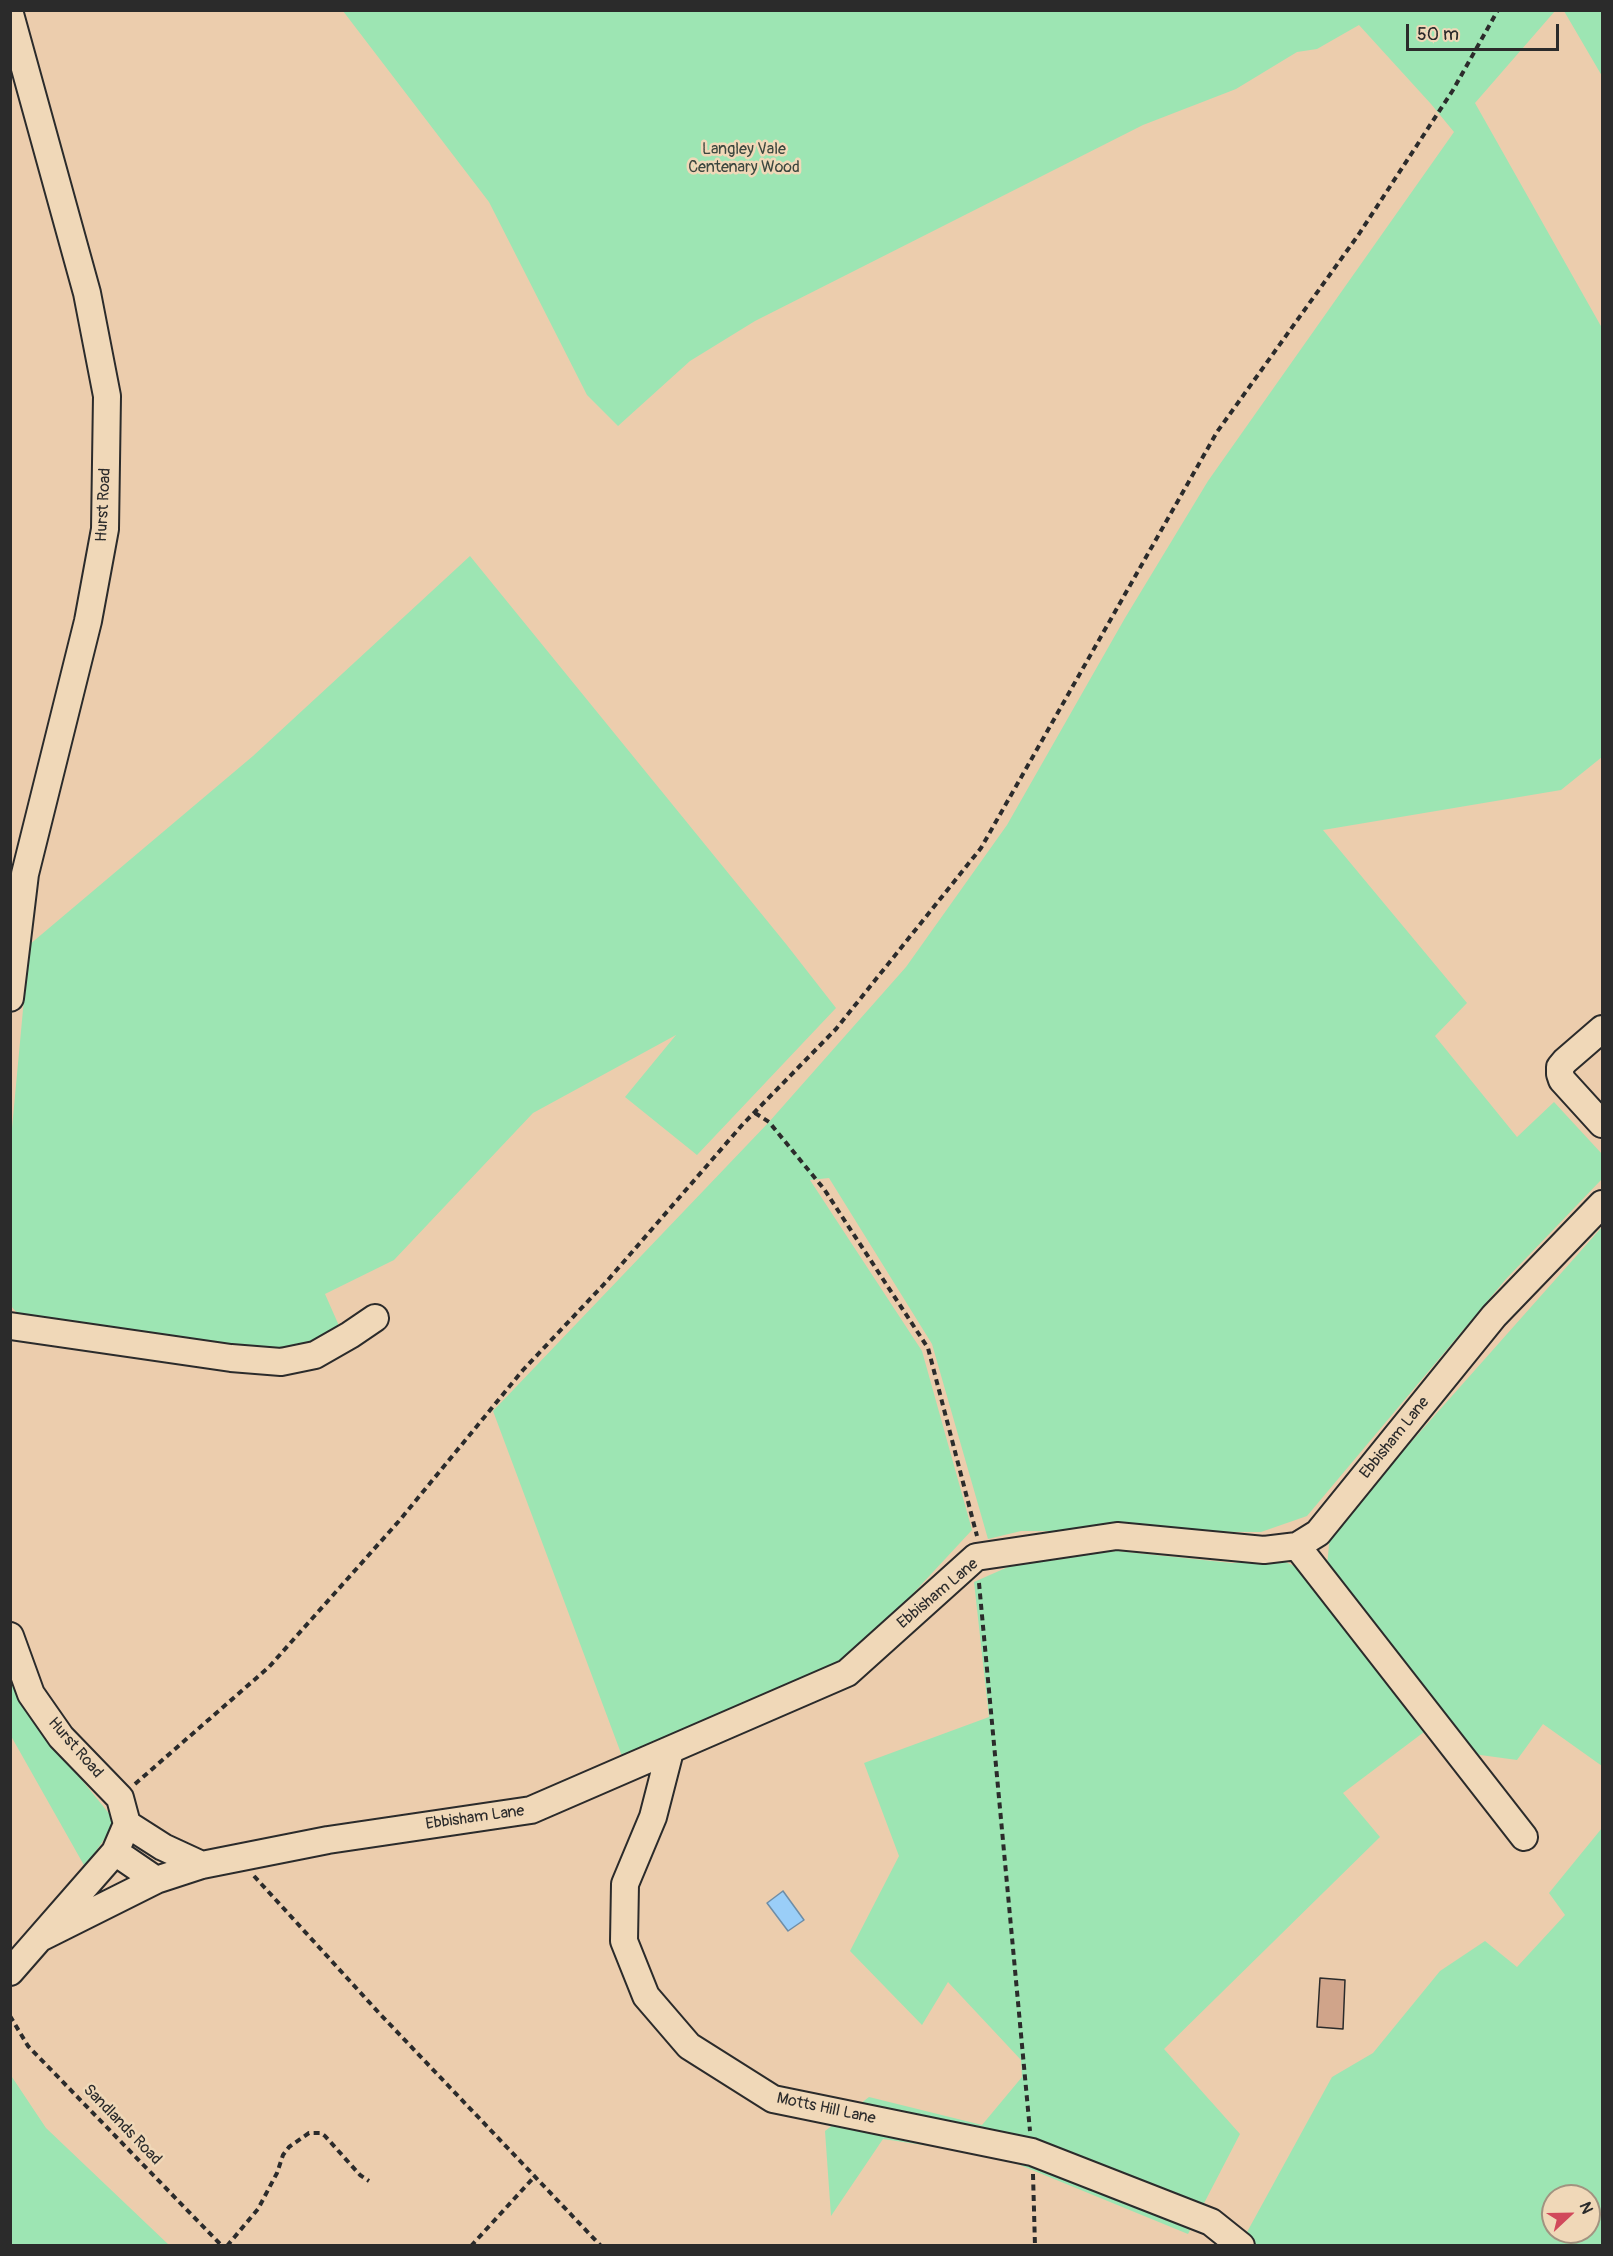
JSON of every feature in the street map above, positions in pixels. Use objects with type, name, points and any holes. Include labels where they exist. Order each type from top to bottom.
[{"type":"street","name":"Hurst Road","points":[[10,14],[87,293],[107,396],[105,529],[88,621],[25,874],[10,998]]},
{"type":"street","points":[[1602,1029],[1564,1061],[1560,1067],[1560,1074],[1562,1080],[1602,1124]]},
{"type":"street","name":"Ebbisham Lane","points":[[40,1938],[156,1880],[202,1865],[328,1840],[531,1810],[847,1673],[976,1557],[1118,1536],[1264,1550],[1297,1546],[1318,1533],[1494,1316],[1602,1204]]},
{"type":"street","points":[[10,1326],[231,1358],[281,1362],[315,1355],[375,1318]]},
{"type":"street","points":[[1297,1546],[1524,1837]]},
{"type":"street","name":"Hurst Road","points":[[10,1636],[31,1694],[61,1737],[120,1798],[127,1824]]},
{"type":"street","name":"Motts Hill Lane","points":[[670,1751],[653,1817],[625,1884],[624,1941],[646,1996],[689,2046],[773,2099],[1032,2152],[1210,2222],[1241,2246]]},
{"type":"street","points":[[127,1824],[163,1847],[202,1865]]},
{"type":"street","name":"Ebbisham Lane","points":[[10,1972],[115,1852],[127,1824]]},
{"type":"street","points":[[115,1852],[156,1880]]},
{"type":"path","points":[[120,1798],[269,1667],[399,1521],[523,1370],[607,1281],[743,1124],[836,1029],[981,848],[1217,432],[1359,234],[1453,90],[1498,10]]},
{"type":"path","points":[[755,1113],[769,1122],[824,1189],[928,1348],[978,1532],[976,1557],[1032,2152],[1035,2246]]},
{"type":"path","points":[[245,1856],[256,1880],[601,2246]]},
{"type":"path","name":"Sandlands Road","points":[[10,2016],[28,2046],[222,2246]]},
{"type":"path","points":[[227,2246],[258,2209],[277,2173],[283,2155],[289,2147],[309,2133],[314,2131],[325,2136],[360,2175],[369,2181]]},
{"type":"path","points":[[471,2246],[535,2176]]},
{"type":"green space","name":"Langley Vale Centenary Wood","points":[[343,11],[1555,11],[1475,103],[1602,328],[1602,757],[1561,790],[1323,830],[1467,1003],[1435,1036],[1517,1137],[1554,1102],[1602,1154],[1602,1179],[1506,1279],[1307,1516],[1261,1532],[1021,1531],[988,1539],[932,1344],[829,1178],[810,1180],[922,1351],[972,1530],[894,1614],[839,1664],[622,1756],[493,1411],[769,1122],[906,967],[1007,825],[1125,618],[1208,481],[1454,132],[1359,25],[1317,49],[1297,52],[1236,89],[1143,125],[755,321],[690,361],[618,426],[587,395],[489,202]]},
{"type":"green space","points":[[1564,11],[1602,11],[1602,76]]},
{"type":"green space","points":[[470,556],[836,1008],[697,1155],[625,1097],[676,1035],[533,1113],[394,1260],[325,1294],[340,1328],[299,1351],[25,1322],[11,1306],[11,1139],[29,945],[253,756]]},
{"type":"green space","points":[[1602,1227],[1602,1766],[1543,1724],[1517,1760],[1473,1754],[1327,1567],[1330,1533],[1393,1440],[1404,1450]]},
{"type":"green space","points":[[1117,1551],[1232,1563],[1279,1559],[1303,1570],[1428,1729],[1343,1793],[1380,1837],[1164,2049],[1240,2134],[1188,2234],[998,2156],[883,2139],[831,2216],[825,2131],[869,2097],[982,2125],[1022,2077],[1021,2060],[948,1982],[922,2025],[850,1951],[899,1856],[864,1763],[989,1717],[974,1582],[1017,1563]]},
{"type":"green space","points":[[10,1671],[59,1752],[116,1822],[85,1867],[11,1736]]},
{"type":"green space","points":[[1602,1828],[1602,2245],[1244,2246],[1241,2243],[1332,2077],[1373,2053],[1440,1971],[1485,1941],[1517,1967],[1565,1915],[1549,1893]]},
{"type":"green space","points":[[10,2074],[46,2128],[169,2245],[11,2245]]},
{"type":"water","points":[[783,1891],[804,1920],[788,1931],[767,1903]]},
{"type":"building","points":[[1320,1978],[1345,1980],[1343,2029],[1317,2027]]}]
